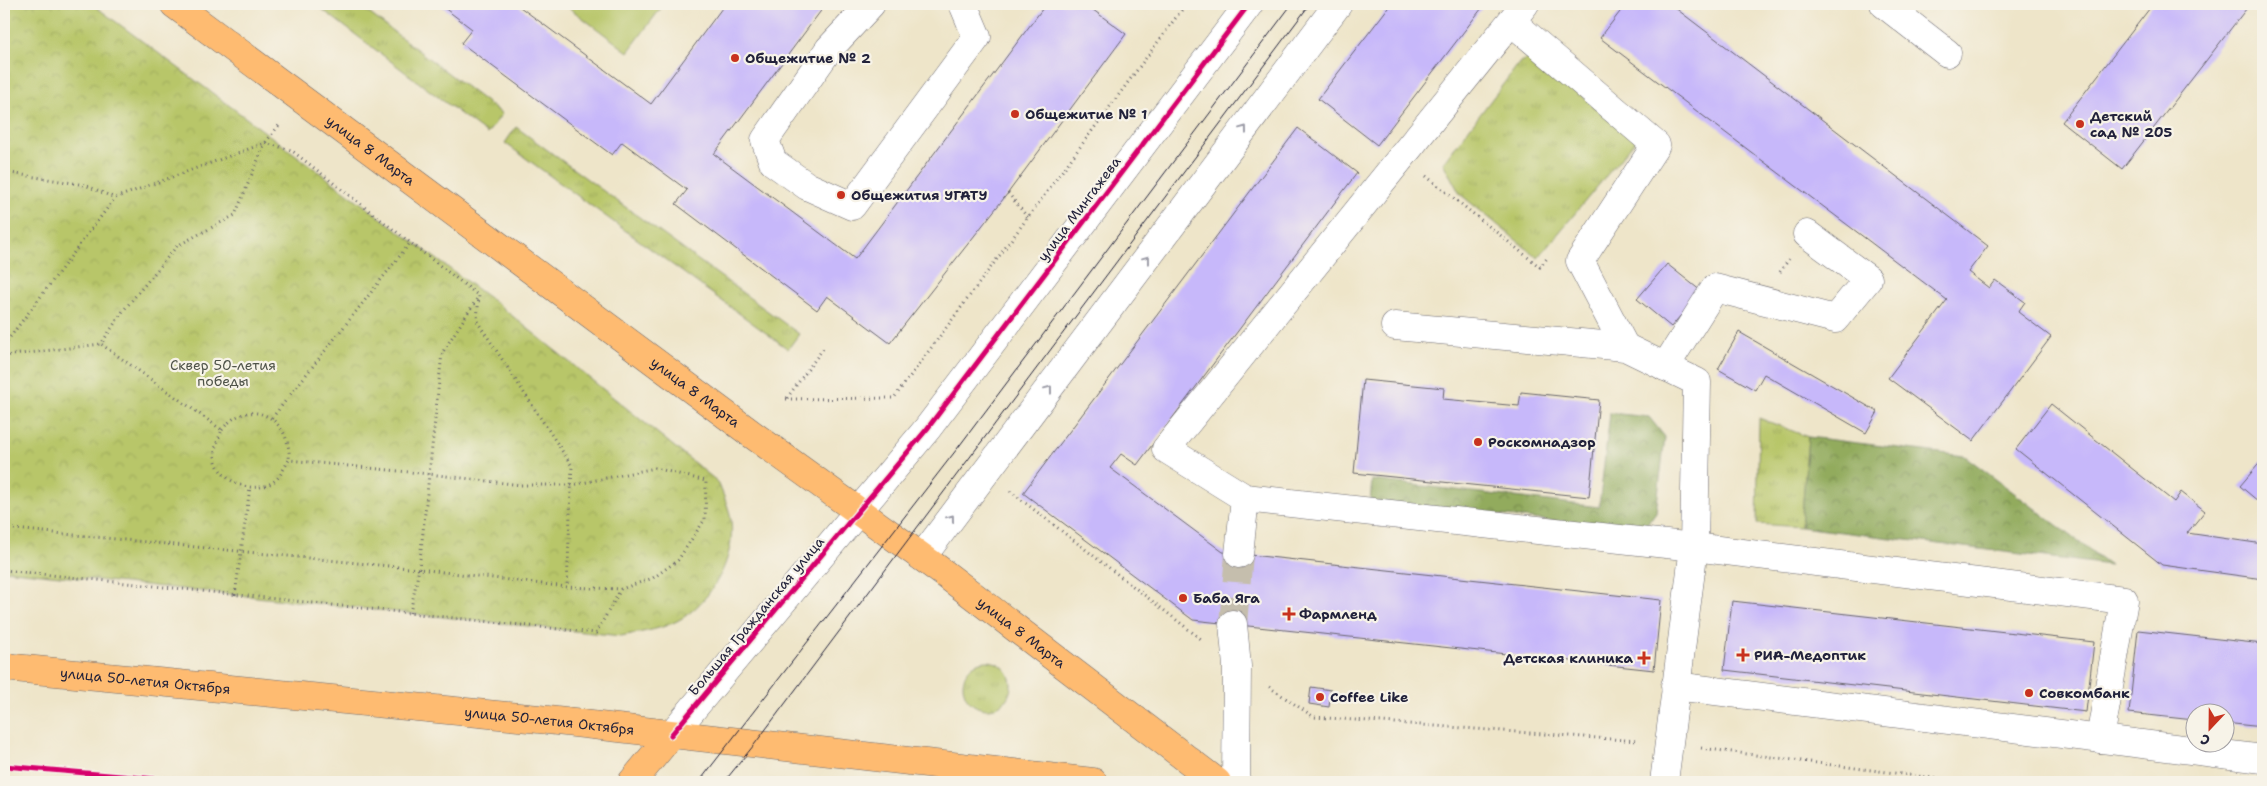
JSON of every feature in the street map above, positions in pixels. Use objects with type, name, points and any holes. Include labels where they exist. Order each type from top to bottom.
[{"type":"main road","name":"улица 8 Марта","points":[[174,4],[922,557],[1217,782]]},
{"type":"main road","name":"улица 50-летия Октября","points":[[4,667],[539,719],[1093,782]]},
{"type":"main road","name":"Большая Гражданская улица","points":[[632,782],[671,735]]},
{"type":"street","points":[[871,4],[829,49],[765,140],[773,162],[807,186],[852,206],[977,37],[963,4]]},
{"type":"street","name":"улица Мингажева","points":[[858,511],[927,429],[1249,4]]},
{"type":"street","points":[[922,557],[1338,4]]},
{"type":"street","points":[[1884,4],[1947,53]]},
{"type":"street","points":[[1625,347],[1580,261],[1656,144],[1518,13],[1166,449],[1245,498],[1694,547],[2124,600],[2100,739]]},
{"type":"street","points":[[1665,366],[1715,288],[1835,320],[1868,279],[1807,234]]},
{"type":"street","points":[[1396,326],[1625,347],[1697,382],[1694,547],[1664,782]]},
{"type":"street","points":[[1239,554],[1245,498]]},
{"type":"street","name":"Большая Гражданская улица","points":[[671,735],[858,511]]},
{"type":"street","points":[[1233,624],[1237,666],[1236,782]]},
{"type":"street","points":[[1675,686],[2263,759]]},
{"type":"path","points":[[825,346],[786,398],[894,398],[1186,4]]},
{"type":"path","points":[[101,344],[123,311],[177,246],[235,215],[265,143],[302,99]]},
{"type":"path","points":[[4,345],[115,198],[265,143],[291,150],[479,296]]},
{"type":"path","points":[[1402,158],[1540,267],[1553,251]]},
{"type":"path","points":[[4,172],[85,185],[115,198]]},
{"type":"path","points":[[1008,193],[1028,218]]},
{"type":"path","points":[[1760,300],[1807,234]]},
{"type":"path","points":[[272,418],[410,243]]},
{"type":"path","points":[[410,614],[419,569],[442,353],[479,296]]},
{"type":"path","points":[[479,296],[477,321],[572,466],[567,587]]},
{"type":"path","points":[[4,356],[101,344],[222,430]]},
{"type":"path","points":[[255,412],[272,418],[284,431],[290,447],[289,460],[280,475],[273,482],[261,487],[250,487],[230,480],[218,466],[215,456],[216,444],[228,421],[238,414],[255,412]]},
{"type":"path","points":[[4,528],[419,569],[567,587],[620,589],[653,578],[678,560],[705,519],[706,482],[655,468],[572,485],[522,486],[429,474],[289,460]]},
{"type":"path","points":[[235,595],[250,487]]},
{"type":"path","points":[[1008,490],[1237,666],[1314,717],[1668,744],[1964,782]]},
{"type":"path","points":[[4,570],[596,633],[620,589]]},
{"type":"green space","name":"Сквер 50-летия победы","points":[[4,4],[92,4],[500,306],[718,482],[730,514],[731,544],[722,572],[705,598],[677,621],[654,630],[621,636],[4,570]]},
{"type":"green space","points":[[315,4],[357,4],[502,114],[487,134]]},
{"type":"green space","points":[[564,4],[664,4],[628,52]]},
{"type":"green space","points":[[1533,56],[1636,140],[1538,258],[1460,194],[1443,163],[1520,62]]},
{"type":"green space","points":[[516,127],[799,334],[788,349],[505,143]]},
{"type":"green space","points":[[1610,413],[1649,417],[1665,437],[1656,512],[1642,531],[1370,501],[1372,480],[1599,507]]},
{"type":"green space","points":[[1759,418],[1808,437],[1801,527],[1757,524]]},
{"type":"green space","points":[[1808,437],[1965,456],[2110,565],[1801,527]]},
{"type":"green space","points":[[987,661],[996,663],[1004,668],[1009,676],[1011,685],[1009,694],[1004,702],[996,707],[987,709],[978,707],[970,702],[965,694],[963,685],[965,676],[970,668],[978,663]]},
{"type":"building","points":[[439,4],[516,4],[651,104],[725,4],[826,4],[714,154],[855,259],[1046,4],[1085,4],[1126,34],[1008,193],[890,343],[827,296],[817,310],[676,204],[687,190],[622,142],[612,155],[461,43],[472,29]]},
{"type":"building","points":[[1391,4],[1485,4],[1377,145],[1318,99]]},
{"type":"building","points":[[1626,4],[1670,4],[1988,246],[1968,272],[1989,288],[1995,280],[2025,302],[2018,312],[2051,337],[1973,441],[1888,378],[1947,300],[1600,38]]},
{"type":"building","points":[[2153,4],[2250,4],[2122,169],[2062,122]]},
{"type":"building","points":[[1298,128],[1357,173],[1137,465],[1121,454],[1110,468],[1223,552],[1661,600],[1654,670],[1193,620],[1023,493]]},
{"type":"building","points":[[1667,264],[1701,291],[1671,327],[1637,299]]},
{"type":"building","points":[[1739,332],[1878,412],[1866,433],[1764,374],[1755,390],[1718,369]]},
{"type":"building","points":[[1363,380],[1444,388],[1443,399],[1519,406],[1521,392],[1599,400],[1589,497],[1354,473]]},
{"type":"building","points":[[2051,404],[2174,502],[2181,492],[2205,511],[2187,533],[2263,544],[2263,579],[2162,565],[2016,449]]},
{"type":"building","points":[[2263,459],[2263,496],[2259,502],[2240,486]]},
{"type":"building","points":[[1732,601],[2094,642],[2086,712],[1724,670]]},
{"type":"building","points":[[2138,630],[2263,644],[2263,727],[2234,724],[2234,704],[2184,704],[2184,719],[2129,713]]},
{"type":"building","points":[[1311,687],[1331,690],[1329,707],[1309,704]]},
{"type":"tunnel","points":[[1233,624],[1239,554]]},
{"type":"tram line","points":[[699,782],[957,449],[1292,4]]},
{"type":"tram line","points":[[724,782],[754,745],[1310,4]]},
{"type":"cycle path","points":[[671,735],[927,429],[1249,4]]},
{"type":"cycle path","points":[[4,766],[191,782]]},
{"type":"place","name":"Общежитие № 2","points":[[735,58]]},
{"type":"place","name":"Общежитие № 1","points":[[1015,114]]},
{"type":"place","name":"Детский сад № 205","points":[[2080,124]]},
{"type":"place","name":"Общежития УГАТУ","points":[[841,195]]},
{"type":"place","name":"Роскомнадзор","points":[[1478,442]]},
{"type":"place","name":"Баба Яга","points":[[1183,598]]},
{"type":"place","name":"Фармленд","points":[[1289,614]]},
{"type":"place","name":"РИА-Медоптик","points":[[1743,655]]},
{"type":"place","name":"Детская клиника","points":[[1644,658]]},
{"type":"place","name":"Совкомбанк","points":[[2029,693]]},
{"type":"place","name":"Coffee Like","points":[[1320,697]]}]
